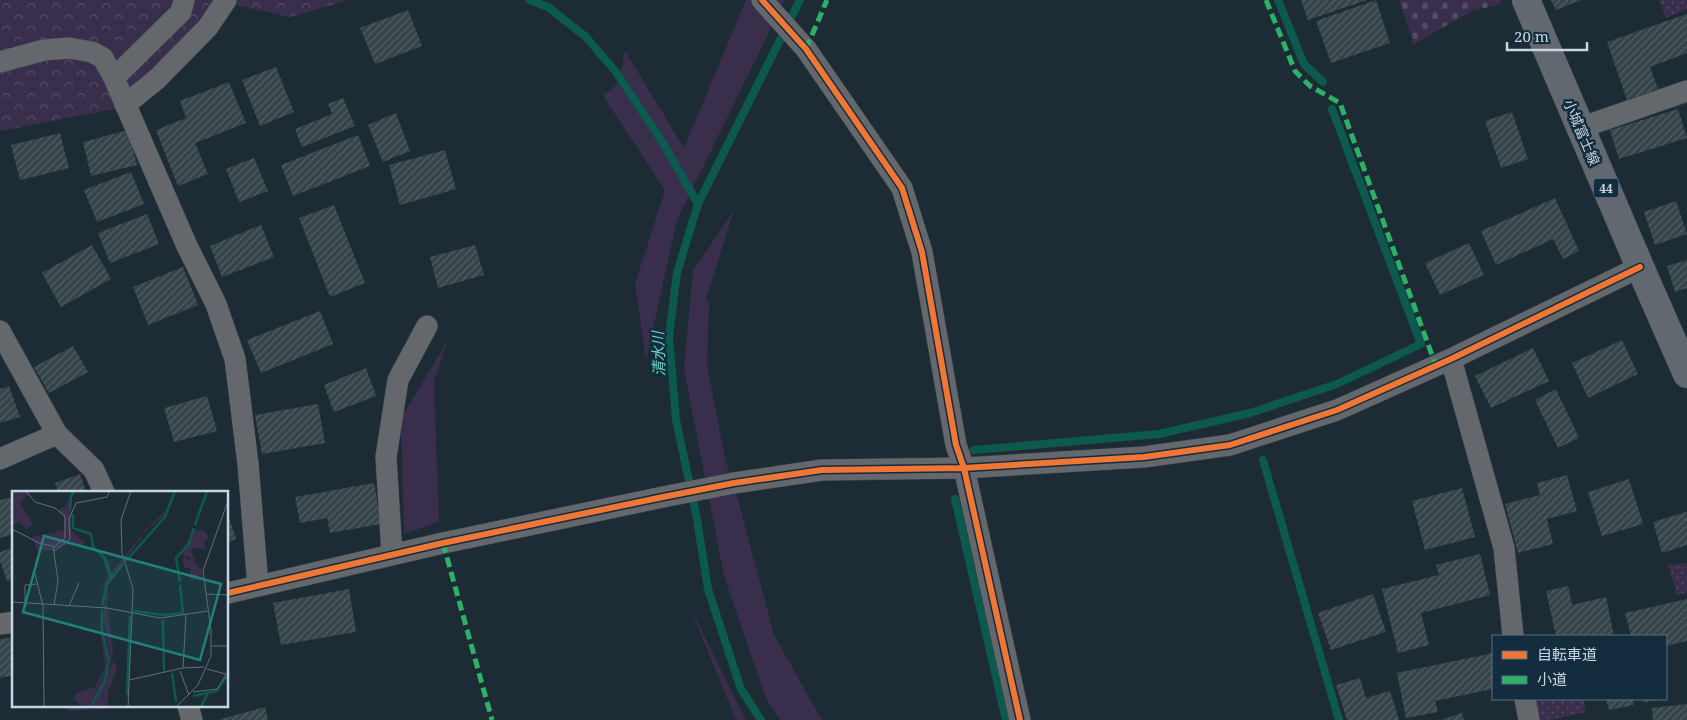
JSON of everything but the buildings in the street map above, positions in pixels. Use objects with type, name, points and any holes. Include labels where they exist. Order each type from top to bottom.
[{"type":"main road","name":"小城富士線","points":[[1526,0],[1687,374]]},
{"type":"street","points":[[114,78],[182,12],[184,0]]},
{"type":"street","points":[[125,104],[157,79],[208,27],[226,0]]},
{"type":"street","points":[[762,0],[806,49],[902,188],[922,252],[956,446],[964,468],[1020,720]]},
{"type":"street","points":[[0,62],[44,50],[69,48],[92,52],[103,58],[114,78],[187,246],[216,304],[235,359],[248,464],[258,586]]},
{"type":"street","points":[[1580,128],[1687,91]]},
{"type":"street","points":[[229,593],[663,496],[822,470],[964,468],[1144,457],[1230,445],[1338,410],[1451,359],[1640,267]]},
{"type":"street","points":[[392,555],[386,457],[396,390],[398,380],[427,326]]},
{"type":"street","points":[[0,331],[57,434],[94,470],[104,491]]},
{"type":"street","points":[[1451,359],[1504,548],[1513,635]]},
{"type":"street","points":[[0,459],[57,434]]},
{"type":"street","points":[[1525,700],[1529,720]]},
{"type":"green space","points":[[0,0],[349,0],[290,17],[236,5],[140,104],[0,131]]},
{"type":"green space","points":[[746,0],[785,0],[677,220],[646,360],[635,284],[665,190],[603,96],[618,83],[625,51],[684,148]]},
{"type":"green space","points":[[1399,0],[1501,0],[1501,4],[1472,11],[1414,44]]},
{"type":"green space","points":[[1659,0],[1687,0],[1687,9],[1666,18]]},
{"type":"green space","points":[[734,210],[706,299],[709,304],[707,364],[725,459],[739,503],[774,635],[822,720],[780,720],[766,698],[724,576],[684,369],[693,271]]},
{"type":"green space","points":[[448,340],[434,382],[439,522],[404,534],[401,418]]},
{"type":"green space","points":[[1687,563],[1687,593],[1677,595],[1668,565]]},
{"type":"green space","points":[[689,605],[746,720],[736,720]]},
{"type":"green space","points":[[1536,700],[1583,700],[1586,712],[1551,720],[1539,720]]},
{"type":"green space","points":[[68,708],[110,708],[68,711]]},
{"type":"waterway","points":[[530,0],[548,7],[586,37],[616,72],[663,143],[698,204]]},
{"type":"waterway","name":"清水川","points":[[761,720],[741,689],[708,589],[697,519],[676,420],[669,336],[677,273],[698,204],[800,0]]},
{"type":"waterway","points":[[1278,0],[1304,64],[1323,82]]},
{"type":"waterway","points":[[974,450],[1159,434],[1250,413],[1337,384],[1421,344],[1332,109]]},
{"type":"waterway","points":[[1263,460],[1339,720]]},
{"type":"waterway","points":[[955,499],[1006,720]]},
{"type":"marked path","points":[[806,49],[827,0]]},
{"type":"marked path","points":[[1266,0],[1295,71],[1310,86],[1340,103],[1436,366]]},
{"type":"marked path","points":[[443,543],[492,720]]},
{"type":"cycle path","points":[[762,0],[806,49],[902,188],[922,252],[956,445],[964,468],[1020,720]]},
{"type":"cycle path","points":[[229,593],[443,543],[663,497],[734,483],[822,470],[964,468],[1144,457],[1230,445],[1337,410],[1451,359],[1640,267]]}]
